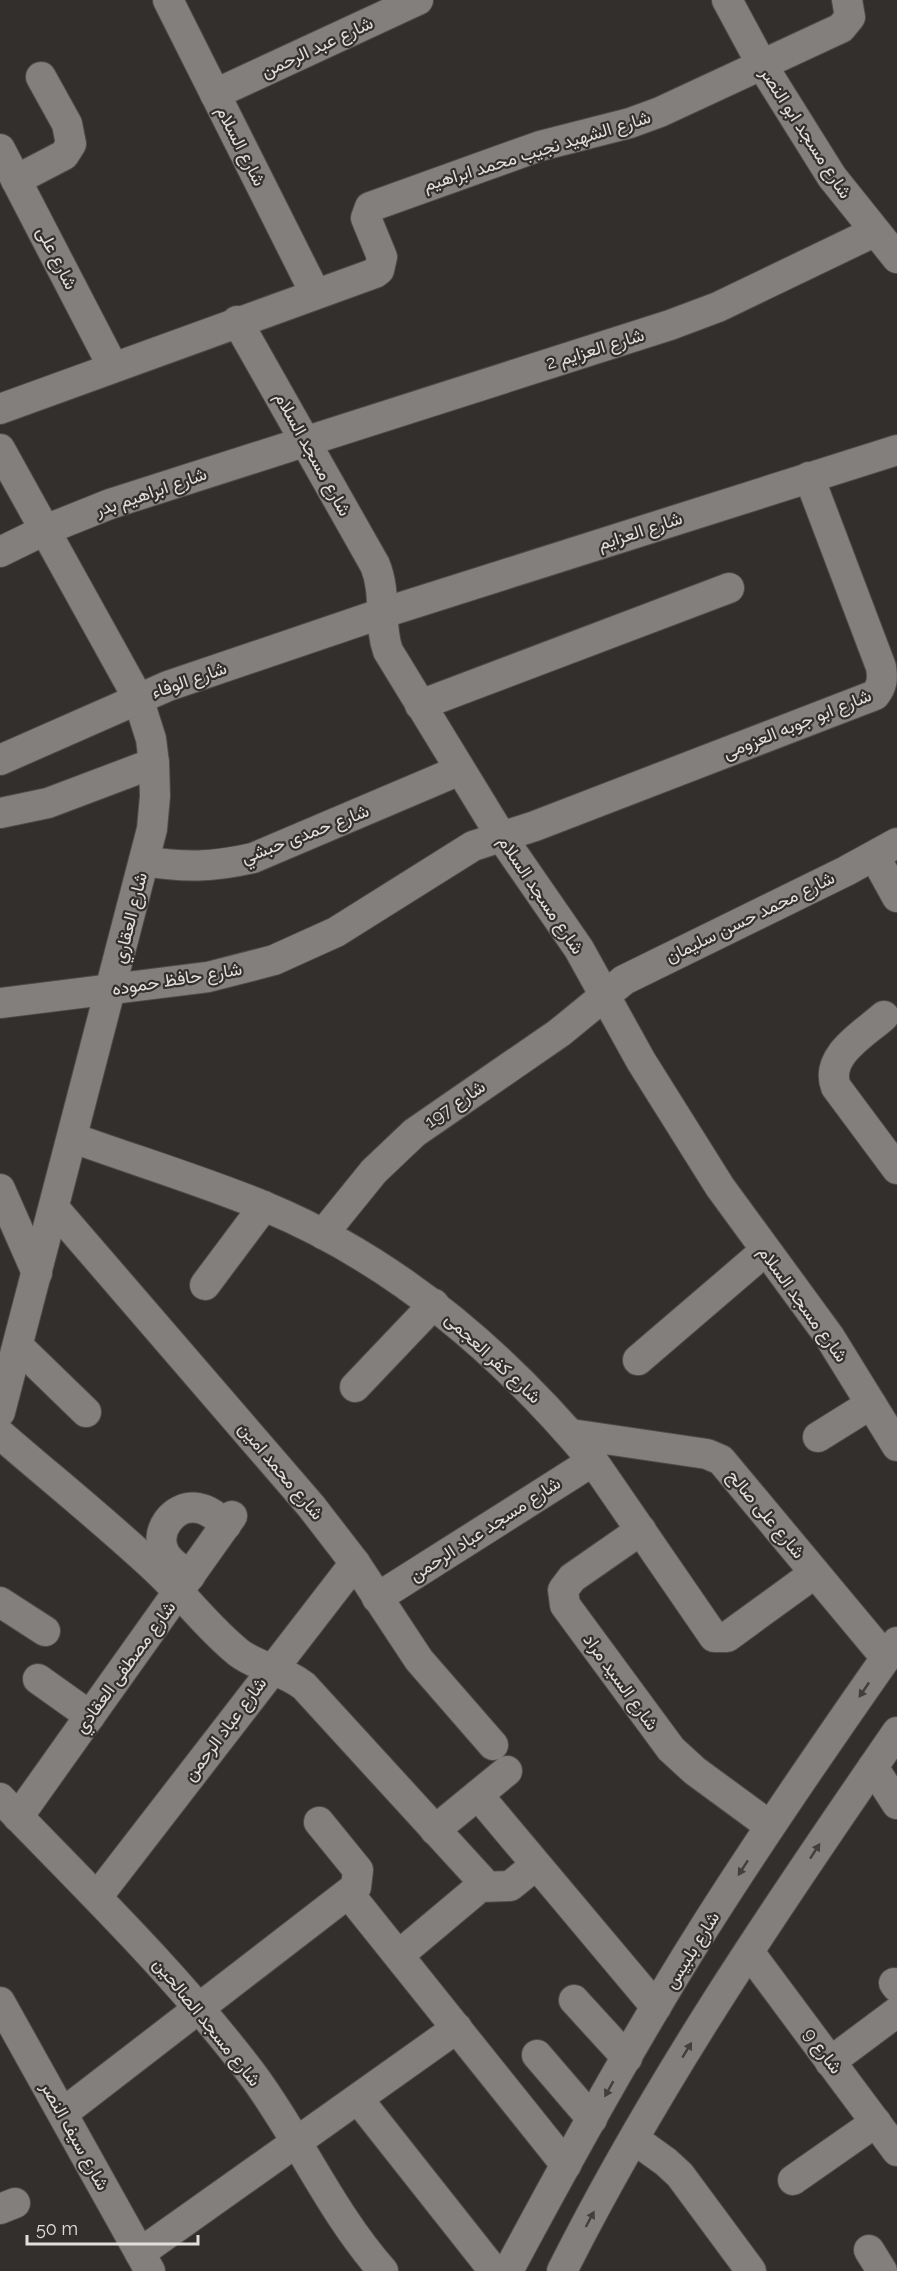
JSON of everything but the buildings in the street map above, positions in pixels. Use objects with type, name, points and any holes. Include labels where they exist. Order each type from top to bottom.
[{"type":"street","name":"شارع السلام","points":[[168,0],[315,292]]},
{"type":"street","name":"شارع عبد الرحمن","points":[[215,94],[418,0]]},
{"type":"street","name":"شارع مسجد ابو النصر","points":[[727,0],[762,65],[832,177],[897,258]]},
{"type":"street","name":"شارع الشهيد نجيب محمد ابراهيم","points":[[0,409],[379,270],[382,257],[366,218],[370,207],[540,146],[650,116],[842,28],[857,3]]},
{"type":"street","points":[[16,180],[64,155],[71,144],[67,124],[41,77]]},
{"type":"street","name":"شارع على","points":[[0,148],[113,367]]},
{"type":"street","name":"شارع العزايم 2","points":[[306,440],[718,308],[874,232]]},
{"type":"street","name":"شارع مسجد السلام","points":[[237,321],[375,565],[381,580],[382,633],[388,651],[501,836],[566,928],[641,1061],[720,1187],[829,1336],[897,1446]]},
{"type":"street","name":"شارع ابراهيم بدر","points":[[0,552],[45,530],[110,504],[306,440]]},
{"type":"street","name":"شارع العقاري","points":[[0,449],[138,698],[151,739],[154,763],[153,818],[144,861],[0,1412]]},
{"type":"street","name":"شارع العزايم","points":[[383,613],[897,450]]},
{"type":"street","name":"شارع ابو جوبه العزومى","points":[[501,836],[535,826],[875,695],[881,688],[881,668],[809,477]]},
{"type":"street","points":[[420,705],[729,588]]},
{"type":"street","name":"شارع الوفاء","points":[[0,760],[138,698],[383,613]]},
{"type":"street","points":[[0,813],[22,811],[48,803],[154,763]]},
{"type":"street","name":"شارع حمدى حبشي","points":[[144,861],[181,867],[217,866],[253,858],[460,770]]},
{"type":"street","name":"شارع حافظ حموده","points":[[0,1003],[208,977],[274,960],[336,932],[459,853],[501,836]]},
{"type":"street","points":[[886,850],[897,897]]},
{"type":"street","name":"شارع محمد حسن سليمان","points":[[604,993],[645,968],[886,850]]},
{"type":"street","name":"شارع 197","points":[[323,1234],[374,1171],[414,1133],[559,1033],[604,993]]},
{"type":"street","points":[[884,1016],[840,1055],[832,1070],[833,1079],[897,1169]]},
{"type":"street","name":"شارع كفر العجمى","points":[[73,1138],[264,1206],[323,1234],[399,1278],[434,1304],[477,1340],[571,1434],[593,1461],[711,1634],[718,1638],[727,1636],[814,1573]]},
{"type":"street","points":[[0,1189],[9,1235],[37,1273]]},
{"type":"street","points":[[205,1285],[264,1206]]},
{"type":"street","name":"شارع محمد امين","points":[[54,1208],[311,1506],[355,1563],[404,1640],[434,1680],[493,1745]]},
{"type":"street","points":[[638,1360],[765,1251]]},
{"type":"street","points":[[354,1388],[434,1304]]},
{"type":"street","points":[[18,1346],[86,1412]]},
{"type":"street","points":[[818,1437],[871,1404]]},
{"type":"street","points":[[0,1434],[150,1564],[184,1584],[203,1622],[240,1653],[292,1676],[304,1686],[486,1885]]},
{"type":"street","name":"شارع على صالح","points":[[571,1434],[715,1456],[721,1460],[814,1573],[891,1650]]},
{"type":"street","name":"شارع مسجد عباد الرحمن","points":[[377,1598],[593,1461]]},
{"type":"street","name":"شارع مصطفى العقادي","points":[[9,1808],[90,1716],[229,1521],[207,1510],[186,1508],[167,1520],[162,1530],[164,1552],[184,1584]]},
{"type":"street","name":"شارع السيد مراد","points":[[641,1530],[572,1578],[563,1590],[564,1605],[671,1749],[695,1771],[770,1826]]},
{"type":"street","name":"شارع عباد الرحمن","points":[[97,1897],[271,1668],[355,1563]]},
{"type":"street","points":[[0,1602],[45,1631]]},
{"type":"street","name":"شارع بلبيس","points":[[508,2271],[656,2007],[770,1826],[891,1650]]},
{"type":"street","points":[[38,1678],[90,1716]]},
{"type":"street","points":[[526,2237],[566,2269],[634,2139],[749,1952],[897,1732]]},
{"type":"street","points":[[873,1767],[897,1804]]},
{"type":"street","points":[[435,1830],[507,1771]]},
{"type":"street","points":[[478,1795],[656,2007]]},
{"type":"street","name":"شارع مسجد الصالحين","points":[[9,1808],[97,1897],[199,2008],[254,2077],[376,2269]]},
{"type":"street","points":[[63,2113],[356,1887],[358,1870],[319,1822]]},
{"type":"street","points":[[399,1955],[486,1885],[510,1886],[536,1865]]},
{"type":"street","points":[[349,1894],[567,2165]]},
{"type":"street","name":"شارع 9","points":[[749,1952],[897,2151]]},
{"type":"street","points":[[830,2062],[896,1994]]},
{"type":"street","points":[[574,2000],[627,2058]]},
{"type":"street","name":"شارع سيف النصر","points":[[0,2002],[145,2262]]},
{"type":"street","points":[[145,2262],[297,2142],[457,2028]]},
{"type":"street","points":[[537,2055],[592,2119]]},
{"type":"street","points":[[358,2099],[494,2271]]},
{"type":"street","points":[[792,2180],[876,2122]]},
{"type":"street","points":[[634,2139],[680,2175],[751,2271]]}]
